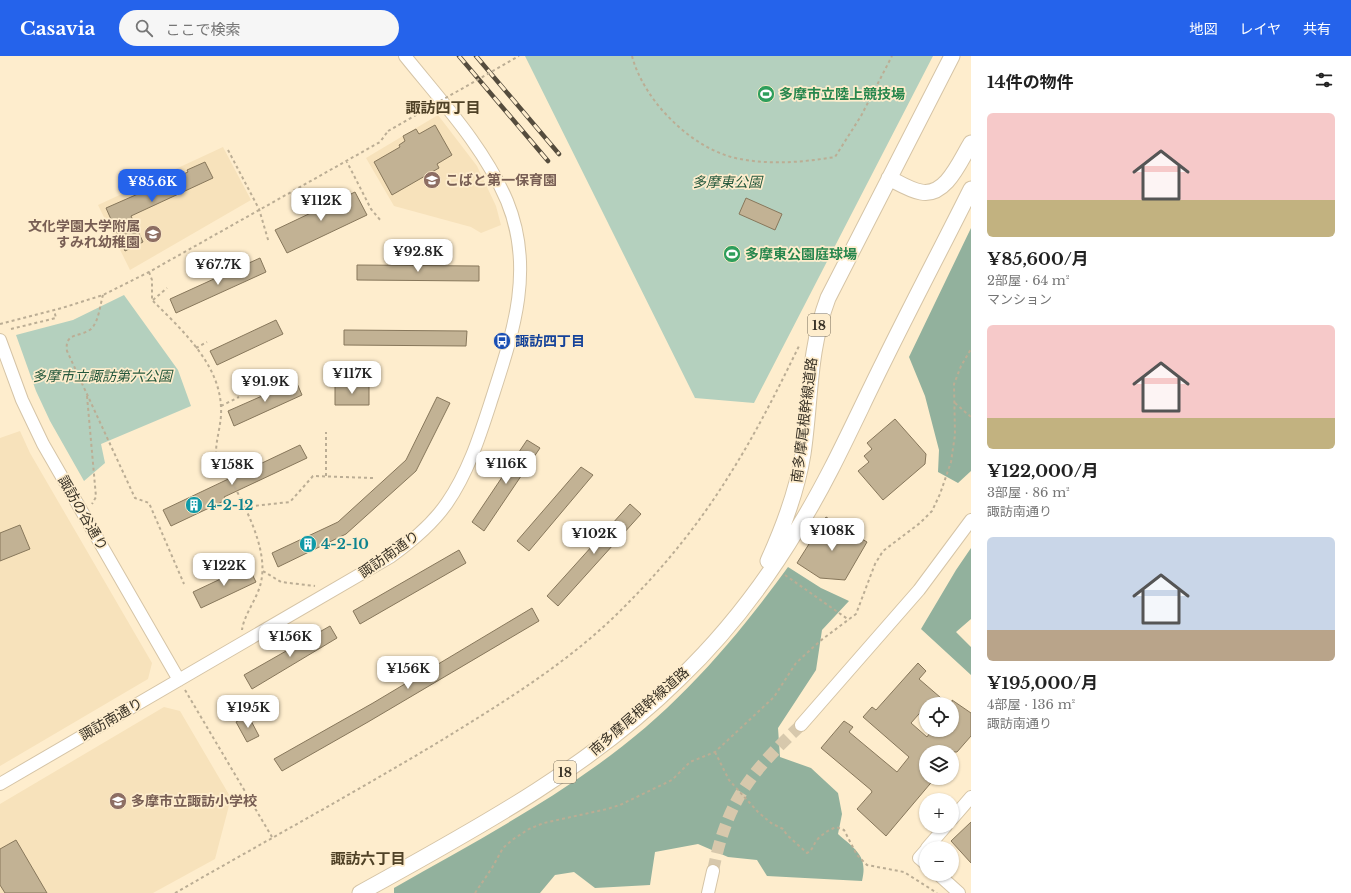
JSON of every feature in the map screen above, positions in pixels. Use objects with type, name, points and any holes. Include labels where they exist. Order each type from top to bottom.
[{"type":"main road","name":"南多摩尾根幹線道路","points":[[740,611],[755,586],[774,548],[795,489],[803,454],[810,370],[821,315],[828,298],[952,56]]},
{"type":"main road","points":[[889,178],[919,192],[930,193],[936,190],[948,179],[971,143]]},
{"type":"main road","name":"南多摩尾根幹線道路","points":[[360,893],[521,801],[611,739],[678,680],[740,611],[798,529],[820,490],[971,190]]},
{"type":"street","name":"諏訪南通り","points":[[0,784],[369,570],[409,544],[437,516],[447,503],[464,475],[476,447],[509,345],[518,310],[520,259],[515,226],[507,202],[492,170],[479,150],[405,56]]},
{"type":"street","name":"諏訪の谷通り","points":[[0,340],[22,400],[43,444],[179,680]]},
{"type":"street","points":[[802,725],[919,590],[971,520]]},
{"type":"street","points":[[959,811],[971,797]]},
{"type":"street","points":[[934,841],[940,833]]},
{"type":"street","points":[[708,893],[713,871]]},
{"type":"street","points":[[946,881],[959,893]]},
{"type":"path","points":[[0,324],[54,310],[102,294],[149,272],[380,142],[388,131],[519,56]]},
{"type":"path","points":[[632,56],[647,90],[658,106],[677,125],[708,148],[722,154],[740,159],[772,163],[806,161],[835,157],[861,116],[892,56]]},
{"type":"path","points":[[228,150],[259,209],[269,243]]},
{"type":"path","points":[[346,160],[371,209],[381,221]]},
{"type":"path","points":[[149,272],[152,280],[152,300],[180,328],[196,348],[217,382],[221,406],[216,455],[222,470],[227,472],[258,539],[263,571],[261,583],[242,633]]},
{"type":"path","points":[[152,300],[168,288]]},
{"type":"path","points":[[102,294],[96,320],[91,328],[68,339],[66,344],[67,351],[135,498],[149,503],[184,584]]},
{"type":"path","points":[[11,330],[56,318],[54,310]]},
{"type":"path","points":[[196,348],[207,342]]},
{"type":"path","points":[[175,893],[388,772],[508,700],[530,685],[592,636],[626,606],[678,546],[731,473],[800,346]]},
{"type":"path","points":[[475,893],[492,868],[503,848],[529,829],[544,822],[607,809],[620,804],[672,780],[690,762],[715,752],[774,697],[796,663],[820,641],[856,614],[875,564],[883,551],[920,523],[932,511],[940,494],[949,468],[955,435],[954,384],[961,366],[971,349]]},
{"type":"path","points":[[86,394],[96,497],[92,504]]},
{"type":"path","points":[[221,406],[239,396]]},
{"type":"path","points":[[954,402],[971,417]]},
{"type":"path","points":[[326,432],[326,476]]},
{"type":"path","points":[[244,507],[290,502],[313,476],[373,478]]},
{"type":"path","points":[[263,571],[281,582],[317,586],[323,596]]},
{"type":"path","points":[[780,572],[849,620]]},
{"type":"path","points":[[179,680],[272,837]]},
{"type":"path","points":[[715,752],[729,780],[758,812],[771,823],[784,829],[787,835],[807,853],[811,851],[818,839],[827,831],[836,827],[844,830],[857,855],[867,865],[904,872],[937,893]]},
{"type":"shaded area","name":"こばと第一保育園","points":[[438,115],[477,166],[496,206],[501,225],[481,233],[471,227],[394,206],[366,158]]},
{"type":"shaded area","name":"文化学園大学附属 すみれ幼稚園","points":[[223,147],[251,200],[130,270],[98,205]]},
{"type":"shaded area","points":[[20,431],[30,453],[152,663],[148,679],[0,766],[0,438]]},
{"type":"shaded area","name":"多摩市立諏訪小学校","points":[[164,707],[180,711],[231,798],[215,859],[153,893],[0,893],[0,804]]},
{"type":"green space","name":"多摩東公園","points":[[525,56],[933,56],[754,403],[695,398]]},
{"type":"green space","points":[[971,228],[971,471],[958,483],[938,472],[939,450],[925,396],[909,357]]},
{"type":"green space","name":"多摩市立諏訪第六公園","points":[[124,295],[178,370],[191,406],[101,444],[105,463],[84,481],[50,421],[36,391],[16,335],[73,320]]},
{"type":"green space","points":[[971,548],[971,619],[956,632],[971,647],[971,675],[921,629],[956,570]]},
{"type":"green space","points":[[788,567],[821,588],[849,601],[822,630],[816,670],[778,728],[780,757],[811,768],[838,793],[842,814],[838,834],[855,849],[862,859],[862,881],[767,876],[757,860],[728,857],[698,844],[655,852],[650,885],[595,888],[574,872],[555,875],[540,893],[394,893],[394,888],[496,830],[572,783],[651,723],[700,675],[746,623]]},
{"type":"building","points":[[435,125],[452,155],[437,164],[439,168],[392,195],[374,162],[400,147],[399,145],[405,141],[403,136],[416,129],[419,134]]},
{"type":"building","points":[[205,162],[213,178],[131,216],[143,242],[125,251],[106,208],[188,172],[187,170]]},
{"type":"building","points":[[355,192],[367,215],[287,253],[275,230]]},
{"type":"building","points":[[746,198],[782,214],[775,230],[739,214]]},
{"type":"building","points":[[260,258],[266,272],[176,313],[170,299]]},
{"type":"building","points":[[357,265],[479,266],[479,281],[357,280]]},
{"type":"building","points":[[276,320],[283,334],[217,365],[210,351]]},
{"type":"building","points":[[344,330],[467,331],[466,346],[344,345]]},
{"type":"building","points":[[296,381],[302,395],[234,426],[228,411]]},
{"type":"building","points":[[335,385],[369,385],[369,405],[335,405]]},
{"type":"building","points":[[437,397],[450,403],[416,471],[346,534],[278,567],[272,553],[338,522],[406,460]]},
{"type":"building","points":[[895,419],[926,454],[925,464],[883,500],[858,471],[869,462],[864,456],[872,449],[867,443]]},
{"type":"building","points":[[527,440],[540,448],[484,531],[472,522]]},
{"type":"building","points":[[300,445],[307,458],[224,497],[226,500],[171,526],[163,510]]},
{"type":"building","points":[[581,467],[593,475],[529,551],[517,541]]},
{"type":"building","points":[[630,504],[641,514],[558,606],[547,596]]},
{"type":"building","points":[[826,517],[867,542],[845,580],[820,578],[797,563]]},
{"type":"building","points":[[20,525],[30,549],[0,561],[0,533]]},
{"type":"building","points":[[459,550],[466,563],[360,624],[353,611]]},
{"type":"building","points":[[248,566],[256,582],[201,608],[193,592]]},
{"type":"building","points":[[532,608],[539,621],[368,722],[282,771],[274,759],[373,703]]},
{"type":"building","points":[[330,626],[337,638],[252,689],[244,675]]},
{"type":"building","points":[[918,663],[926,671],[919,679],[940,697],[919,697],[919,714],[911,723],[919,730],[919,737],[959,737],[959,705],[971,713],[971,736],[959,750],[959,745],[919,745],[919,785],[929,785],[922,793],[919,793],[919,797],[886,836],[857,809],[872,792],[871,790],[821,748],[844,721],[853,727],[849,732],[897,772],[909,757],[863,717],[872,707],[876,710]]},
{"type":"building","points":[[248,715],[259,736],[247,742],[236,722]]},
{"type":"building","points":[[971,822],[971,863],[959,850],[959,841],[951,841]]},
{"type":"building","points":[[16,840],[47,893],[5,893],[0,885],[0,849]]},
{"type":"tunnel","points":[[713,871],[726,825],[734,806],[744,789],[768,758],[801,725]]},
{"type":"railway","points":[[459,56],[548,161]]},
{"type":"railway","points":[[476,56],[559,154]]},
{"type":"place","name":"多摩市立陸上競技場","points":[[766,94]]},
{"type":"place","name":"こばと第一保育園","points":[[432,180]]},
{"type":"place","name":"文化学園大学附属 すみれ幼稚園","points":[[153,234]]},
{"type":"place","name":"多摩東公園庭球場","points":[[732,254]]},
{"type":"place","name":"諏訪四丁目","points":[[502,341]]},
{"type":"place","name":"4-2-12","points":[[194,505]]},
{"type":"place","name":"4-2-10","points":[[308,544]]},
{"type":"place","name":"多摩市立諏訪小学校","points":[[118,801]]},
{"type":"district","name":"諏訪四丁目","points":[[443,108]]},
{"type":"district","name":"諏訪六丁目","points":[[368,859]]}]
